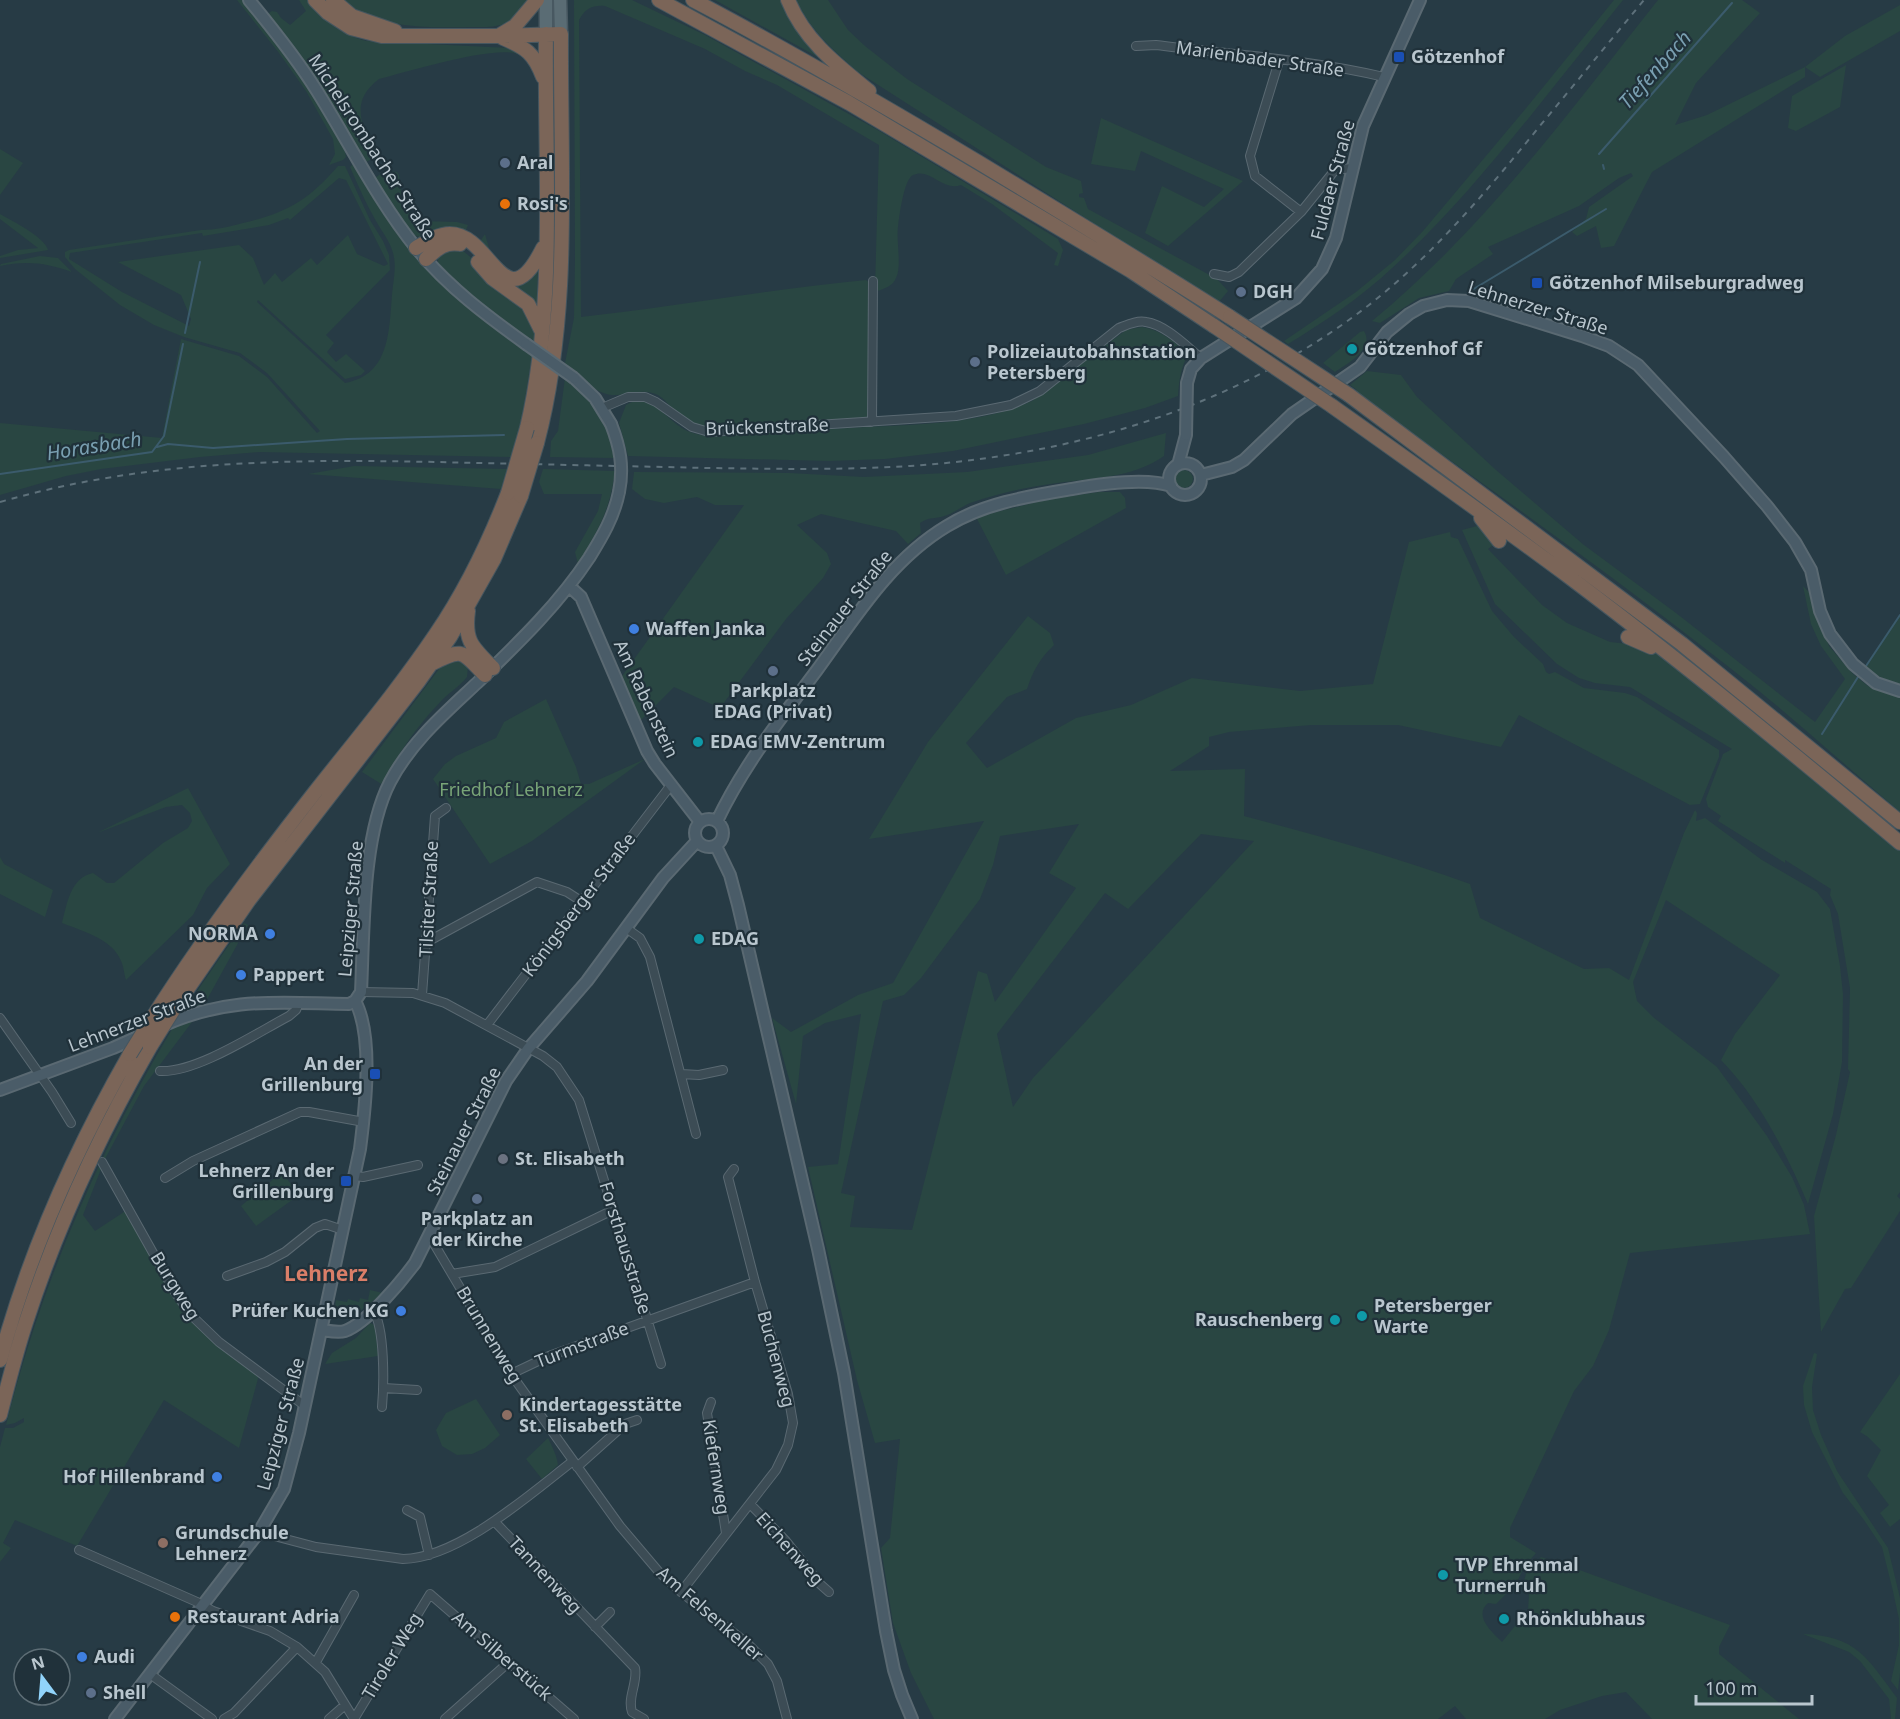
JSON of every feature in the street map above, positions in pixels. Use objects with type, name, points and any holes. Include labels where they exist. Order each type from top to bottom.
[{"type":"highway","points":[[2,1408],[26,1321],[62,1224],[96,1148],[150,1047],[249,900],[431,664],[469,606],[494,559],[515,494],[537,443],[551,375],[559,290],[561,34],[382,36],[351,28],[328,13],[315,0]]},
{"type":"highway","points":[[333,0],[352,16],[409,35]]},
{"type":"highway","points":[[498,36],[514,26],[537,0]]},
{"type":"highway","points":[[659,0],[849,103],[1131,271],[1332,406],[1471,505],[1672,657],[1818,773],[1900,843]]},
{"type":"highway","points":[[693,0],[904,118],[1141,260],[1349,395],[1682,644],[1900,822]]},
{"type":"highway","points":[[788,0],[804,30],[819,48],[841,69],[904,118]]},
{"type":"highway","points":[[0,1360],[26,1279],[51,1214],[98,1113],[130,1054],[196,951],[232,901],[436,634],[468,581],[496,523],[515,494],[542,333],[545,244],[546,33]]},
{"type":"highway","points":[[498,36],[520,46],[533,56],[545,81]]},
{"type":"highway","points":[[421,254],[439,236],[451,234],[459,236],[470,242],[505,277],[513,280],[527,274],[545,244]]},
{"type":"highway","points":[[421,254],[451,242],[467,248],[492,278],[528,304],[542,333]]},
{"type":"highway","points":[[1471,505],[1499,541]]},
{"type":"highway","points":[[469,606],[466,625],[468,640],[489,671]]},
{"type":"highway","points":[[1629,637],[1672,657]]},
{"type":"highway","points":[[431,664],[450,654],[459,653],[489,671]]},
{"type":"main road","name":"Michelsrombacher Straße","points":[[249,0],[293,55],[378,194],[421,254],[462,296],[588,390],[611,424],[621,453],[622,470],[614,514],[608,527],[569,586]]},
{"type":"main road","points":[[546,0],[546,33]]},
{"type":"main road","points":[[560,0],[561,34]]},
{"type":"main road","name":"Fuldaer Straße","points":[[1186,435],[1187,383],[1191,369],[1201,358],[1296,298],[1314,279],[1328,258],[1336,238],[1360,134],[1420,0]]},
{"type":"main road","name":"Lehnerzer Straße","points":[[1201,476],[1232,467],[1244,460],[1292,414],[1360,368],[1387,332],[1409,314],[1423,306],[1447,300],[1469,301],[1609,346],[1638,365],[1724,457],[1795,542],[1810,570],[1820,611],[1830,634],[1854,664],[1876,683],[1900,691]]},
{"type":"main road","points":[[1186,435],[1193,465],[1201,476],[1200,486],[1189,494],[1179,493],[1172,486],[1170,476],[1186,435]]},
{"type":"main road","points":[[1175,468],[1185,463],[1193,465]]},
{"type":"main road","name":"Steinauer Straße","points":[[717,821],[732,789],[777,723],[872,595],[910,553],[948,525],[994,505],[1068,490],[1130,483],[1162,476],[1175,468]]},
{"type":"main road","name":"Steinauer Straße","points":[[1130,483],[1161,483],[1172,486]]},
{"type":"main road","name":"Leipziger Straße","points":[[115,1719],[259,1532],[284,1489],[305,1407],[344,1230],[364,1122],[364,1036],[358,997],[366,889],[375,827],[383,799],[398,768],[415,744],[545,614],[569,586]]},
{"type":"main road","name":"Am Rabenstein","points":[[569,586],[581,597],[647,751],[700,822]]},
{"type":"main road","points":[[708,819],[717,821],[724,833],[716,846],[704,846],[697,841],[695,833],[700,822],[708,819]]},
{"type":"main road","name":"Steinauer Straße","points":[[322,1330],[341,1332],[346,1330],[373,1310],[411,1269],[430,1237],[498,1093],[528,1049],[587,981],[661,880],[697,841]]},
{"type":"main road","points":[[716,846],[730,875],[738,905],[818,1249],[853,1419],[886,1631],[897,1678],[912,1719]]},
{"type":"main road","name":"Lehnerzer Straße","points":[[0,1090],[113,1048],[182,1017],[212,1008],[246,1004],[349,1004],[358,997]]},
{"type":"street","name":"Marienbader Straße","points":[[1136,46],[1156,45],[1384,77]]},
{"type":"street","points":[[1279,61],[1250,156],[1252,170],[1255,176],[1302,212]]},
{"type":"street","points":[[1214,274],[1229,277],[1239,272],[1302,212],[1335,170],[1352,168]]},
{"type":"street","points":[[872,422],[873,281]]},
{"type":"street","name":"Brückenstraße","points":[[602,408],[628,397],[645,397],[692,427],[709,432],[956,416],[1011,405],[1040,391],[1119,328],[1146,321],[1161,327],[1201,358]]},
{"type":"street","name":"Königsberger Straße","points":[[487,1025],[671,785]]},
{"type":"street","name":"Tilsiter Straße","points":[[422,995],[435,816],[446,808]]},
{"type":"street","points":[[427,942],[537,882],[567,892],[581,901]]},
{"type":"street","points":[[626,928],[640,939],[650,957],[696,1134]]},
{"type":"street","name":"Forsthausstraße","points":[[358,997],[422,995],[445,1003],[543,1056],[557,1067],[576,1095],[661,1364]]},
{"type":"street","points":[[160,1071],[172,1072],[192,1067],[289,1016],[296,1010],[299,1003]]},
{"type":"street","points":[[0,1018],[71,1124]]},
{"type":"street","points":[[681,1074],[699,1075],[723,1070]]},
{"type":"street","points":[[165,1178],[193,1161],[300,1112],[364,1122]]},
{"type":"street","name":"Burgweg","points":[[102,1162],[192,1316],[219,1342],[305,1407]]},
{"type":"street","points":[[355,1176],[363,1177],[418,1166]]},
{"type":"street","name":"Buchenweg","points":[[681,1592],[776,1470],[788,1445],[793,1423],[788,1394],[755,1282],[728,1177],[734,1169]]},
{"type":"street","points":[[452,1274],[495,1267],[613,1210]]},
{"type":"street","points":[[227,1276],[266,1262],[285,1252],[315,1228],[325,1224],[344,1230]]},
{"type":"street","name":"Brunnenweg","points":[[430,1237],[511,1374],[575,1464]]},
{"type":"street","name":"Turmstraße","points":[[511,1374],[549,1356],[755,1282]]},
{"type":"street","points":[[373,1310],[378,1320],[384,1388],[381,1407]]},
{"type":"street","points":[[384,1388],[417,1390]]},
{"type":"street","name":"Kiefernweg","points":[[711,1402],[707,1413],[726,1533]]},
{"type":"street","points":[[259,1532],[316,1547],[404,1559],[429,1555],[495,1522],[575,1464],[625,1424],[637,1420]]},
{"type":"street","name":"Am Felsenkeller","points":[[575,1464],[620,1526],[658,1572],[748,1644],[768,1664],[777,1681],[787,1719]]},
{"type":"street","name":"Eichenweg","points":[[751,1505],[786,1541],[829,1592]]},
{"type":"street","points":[[407,1510],[420,1517],[429,1555]]},
{"type":"street","name":"Tannenweg","points":[[495,1522],[635,1668],[636,1675],[629,1704],[632,1712],[644,1719]]},
{"type":"street","points":[[79,1550],[213,1611],[270,1631],[297,1647],[325,1672],[354,1719]]},
{"type":"street","name":"Am Silberstück","points":[[430,1594],[574,1719]]},
{"type":"street","name":"Tiroler Weg","points":[[354,1719],[430,1594]]},
{"type":"street","points":[[316,1662],[354,1595]]},
{"type":"street","name":"Tannenweg","points":[[595,1627],[610,1612]]},
{"type":"street","points":[[224,1719],[234,1713],[297,1647]]},
{"type":"street","points":[[445,1719],[509,1662]]},
{"type":"street","points":[[150,1674],[212,1719]]},
{"type":"street","points":[[329,1719],[345,1705]]},
{"type":"green space","points":[[237,0],[244,0],[300,73],[344,147],[346,157],[343,160],[329,165],[335,154],[333,139],[306,91]]},
{"type":"green space","points":[[299,0],[307,0],[326,20],[340,30],[366,41],[510,48],[517,51],[517,54],[506,52],[470,56],[379,79],[364,95],[361,103],[362,120],[373,148],[370,160],[366,162],[266,15],[272,11],[277,12],[290,25],[306,11]]},
{"type":"green space","points":[[344,0],[528,0],[516,17],[502,25],[420,27],[370,17],[356,10]]},
{"type":"green space","points":[[574,0],[632,0],[705,35],[876,129],[1058,239],[1063,250],[1058,266],[1054,265],[1058,253],[992,204],[961,185],[948,185],[931,176],[919,173],[910,178],[902,198],[898,227],[898,273],[891,285],[877,291],[875,289],[879,145],[777,85],[705,49],[605,6],[596,6],[586,10],[579,20],[581,317],[830,284],[866,280],[871,284],[869,417],[715,428],[687,419],[652,393],[612,395],[598,391],[565,363],[574,318]]},
{"type":"green space","points":[[715,0],[784,0],[834,66]]},
{"type":"green space","points":[[796,0],[828,0],[848,30],[907,79],[1046,167],[1081,181],[1083,193],[1079,194],[1079,197],[1084,198],[1088,209],[1217,279],[1228,291],[1218,303],[858,72],[816,31]]},
{"type":"green space","points":[[1614,0],[1623,0],[1499,154],[1429,233],[1354,300],[1288,344],[1284,341],[1356,292],[1395,260],[1423,231]]},
{"type":"green space","points":[[1658,0],[1742,0],[1760,13],[1696,83],[1675,125],[1707,115],[1805,67],[1805,77],[1652,172],[1614,246],[1601,248],[1596,226],[1577,236],[1572,232],[1586,219],[1589,207],[1633,176],[1631,173],[1619,178],[1579,206],[1488,247],[1493,254],[1456,279],[1449,291],[1419,298],[1380,323],[1372,321],[1413,285],[1488,209],[1558,127]]},
{"type":"green space","points":[[1900,5],[1900,31],[1820,77],[1805,67],[1845,36]]},
{"type":"green space","points":[[1846,65],[1840,107],[1796,131],[1788,128],[1792,96]]},
{"type":"green space","points":[[1101,118],[1243,181],[1168,246],[1145,233],[1162,186],[1204,207],[1224,189],[1141,151],[1135,171],[1091,164]]},
{"type":"green space","points":[[0,149],[23,163],[0,195]]},
{"type":"green space","points":[[353,164],[356,166],[372,195],[391,222],[432,272],[480,317],[532,356],[519,435],[513,457],[259,452],[101,469],[66,476],[0,495],[0,423],[162,438],[181,339],[239,356],[267,377],[317,433],[320,431],[267,373],[240,353],[184,337],[154,325],[120,305],[75,269],[65,257],[65,252],[222,228],[272,215],[306,197],[338,166],[345,166],[370,220],[383,241],[389,255],[390,270],[326,335],[334,343],[327,352],[336,362],[346,354],[365,371],[361,375],[345,379],[258,300],[257,302],[345,383],[371,371],[384,350],[390,323],[395,269],[390,244],[369,208],[350,167]],"holes":[[[339,178],[346,180],[388,264],[384,266],[357,254],[348,235],[317,265],[311,258],[282,282],[275,273],[264,285],[253,258],[239,245],[118,262],[181,295],[191,319],[189,326],[122,292],[69,259],[70,253],[202,233],[203,236],[269,225],[288,218],[290,220]]]},
{"type":"green space","points":[[553,165],[556,235],[550,352],[545,349]]},
{"type":"green space","points":[[383,172],[397,172],[399,175],[402,200],[421,221],[457,222],[468,225],[466,230],[481,240],[485,234],[491,255],[478,244],[421,238],[412,234],[375,178]]},
{"type":"green space","points":[[0,214],[35,235],[48,250],[0,258],[0,256],[18,250],[38,248],[0,219]]},
{"type":"green space","points":[[445,237],[465,242],[511,283],[521,282],[528,278],[538,264],[537,307],[529,299],[503,283],[477,254],[462,243],[454,240],[445,241],[426,249],[429,243]]},
{"type":"green space","points":[[461,249],[517,297],[534,321],[534,341],[522,333],[520,335],[473,297],[438,264],[441,250]]},
{"type":"green space","points":[[40,256],[58,258],[72,272],[37,263],[0,266],[1,264]]},
{"type":"green space","points":[[1142,327],[1173,341],[1188,354],[1181,374],[1178,396],[1145,408],[1084,424],[953,451],[885,459],[829,461],[628,456],[619,423],[626,405],[634,401],[649,402],[685,430],[706,436],[929,424],[971,419],[1012,409],[1032,401],[1126,330]]},
{"type":"green space","points":[[1364,331],[1366,344],[1352,360],[1335,372],[1323,363],[1360,332]]},
{"type":"green space","points":[[1367,371],[1401,375],[1417,397],[1496,470],[1584,545],[1676,613],[1815,722],[1845,679],[1821,646],[1811,624],[1803,586],[1810,593],[1829,646],[1853,674],[1868,686],[1900,696],[1900,812],[1777,706],[1710,652],[1559,539],[1354,392],[1357,390],[1350,385]]},
{"type":"green space","points":[[565,378],[592,403],[598,412],[608,433],[614,458],[550,457],[551,441],[558,431]]},
{"type":"green space","points":[[1166,433],[1164,456],[1151,464],[1124,473],[1030,487],[970,503],[948,515],[920,523],[921,533],[908,544],[896,531],[821,514],[797,525],[827,553],[831,564],[823,578],[786,619],[720,708],[674,687],[638,723],[620,679],[744,505],[715,505],[697,497],[664,503],[645,499],[632,489],[634,472],[789,473],[864,477],[967,472],[1088,455]]},
{"type":"green space","points":[[354,466],[507,469],[501,489],[308,474]]},
{"type":"green space","points":[[543,469],[615,471],[610,498],[602,520],[578,564],[575,552],[598,511],[602,494],[544,494],[539,482]]},
{"type":"green space","points":[[1184,470],[1190,473],[1193,479],[1190,485],[1184,488],[1178,485],[1175,479],[1178,473]]},
{"type":"green space","points":[[1099,492],[1120,492],[1125,498],[1126,508],[1006,575],[976,517],[1049,499]]},
{"type":"green space","points":[[1477,526],[1496,543],[1488,549],[1542,605],[1567,623],[1610,642],[1629,644],[1667,658],[1775,745],[1900,851],[1900,1192],[1897,1196],[1900,1199],[1900,1211],[1851,1288],[1845,1289],[1821,1332],[1814,1216],[1850,1072],[1848,1069],[1850,988],[1838,914],[1830,895],[1831,889],[1718,821],[1721,816],[1708,807],[1706,799],[1723,754],[1732,749],[1630,687],[1595,683],[1579,678],[1557,664],[1495,604],[1462,530]]},
{"type":"green space","points":[[1450,532],[1451,537],[1458,539],[1492,611],[1514,637],[1543,664],[1546,672],[1549,674],[1555,672],[1584,688],[1625,693],[1637,697],[1719,750],[1719,757],[1700,804],[1690,805],[1519,715],[1501,747],[1398,725],[1311,725],[1229,732],[1209,737],[1209,746],[1170,771],[1245,769],[1244,816],[1358,847],[1470,884],[1480,918],[1584,969],[1609,968],[1629,980],[1684,833],[1695,810],[1696,821],[1705,818],[1762,860],[1817,892],[1830,909],[1843,994],[1842,1062],[1833,1114],[1808,1204],[1771,1128],[1748,1092],[1721,1060],[1735,1034],[1780,975],[1666,900],[1633,982],[1637,1001],[1653,1017],[1717,1067],[1767,1136],[1792,1177],[1804,1205],[1810,1234],[1630,1253],[1609,1330],[1593,1366],[1574,1391],[1510,1528],[1510,1537],[1536,1553],[1524,1567],[1516,1584],[1496,1604],[1488,1603],[1482,1613],[1486,1624],[1502,1642],[1528,1610],[1529,1595],[1522,1587],[1527,1571],[1541,1557],[1562,1564],[1561,1572],[1563,1564],[1730,1625],[1719,1647],[1719,1654],[1799,1719],[1652,1719],[1626,1692],[1602,1696],[1560,1710],[1545,1719],[1466,1719],[1455,1706],[1438,1719],[934,1719],[911,1673],[893,1623],[881,1548],[890,1538],[900,1439],[875,1443],[857,1380],[808,1167],[838,1164],[861,1014],[825,1023],[803,1036],[796,1104],[772,1018],[791,1032],[858,995],[893,983],[984,821],[869,839],[928,742],[1028,616],[1050,633],[1054,645],[1038,665],[1027,689],[1007,697],[966,743],[987,768],[1076,718],[1131,705],[1192,678],[1300,691],[1373,684],[1409,542]],"holes":[[[1079,824],[1049,873],[1076,888],[995,1002],[987,974],[978,971],[912,1230],[850,1227],[855,1196],[841,1193],[883,1001],[904,995],[921,978],[980,899],[993,865],[1000,836]],[[1201,834],[1254,841],[1033,1078],[1013,1107],[997,1034],[1105,893],[1128,909]]]},
{"type":"green space","points":[[1900,614],[1900,685],[1864,668]]},
{"type":"green space","points":[[457,658],[468,666],[467,677],[443,699],[417,729],[395,761],[383,785],[362,772],[442,665]]},
{"type":"green space","name":"Friedhof Lehnerz","points":[[546,699],[576,767],[581,784],[589,784],[645,759],[532,841],[490,864],[433,779],[445,764],[456,756],[496,738],[504,722]]},
{"type":"green space","points":[[188,788],[230,864],[207,888],[193,915],[126,980],[121,961],[111,947],[96,937],[62,923],[68,900],[74,886],[85,876],[93,873],[107,883],[114,883],[163,843],[188,828],[192,821],[190,813],[182,805],[166,807],[97,833]]},
{"type":"green space","points":[[0,857],[4,864],[53,890],[45,917],[0,894]]},
{"type":"green space","points":[[244,923],[248,925],[204,1005],[182,1013]]},
{"type":"green space","points":[[195,1018],[144,1086],[105,1159],[83,1215],[95,1231],[127,1210],[190,1318],[205,1334],[259,1375],[239,1448],[164,1400],[77,1546],[15,1520],[3,1543],[11,1548],[0,1562],[0,1447],[5,1428],[13,1428],[24,1422],[24,1418],[6,1425],[20,1372],[55,1268],[98,1169],[147,1072],[175,1024]]},
{"type":"green space","points":[[282,1172],[299,1195],[256,1226],[241,1206]]},
{"type":"green space","points":[[370,1290],[383,1293],[360,1311],[341,1318],[334,1314],[336,1300],[347,1302],[348,1299],[359,1302],[360,1298],[368,1300]]},
{"type":"green space","points":[[370,1323],[375,1325],[378,1356],[325,1364],[332,1353],[356,1338]]},
{"type":"green space","points":[[1814,1353],[1817,1354],[1812,1387],[1813,1410],[1821,1435],[1837,1471],[1888,1548],[1900,1598],[1900,1673],[1898,1690],[1891,1681],[1899,1645],[1899,1619],[1882,1547],[1843,1493],[1812,1432],[1804,1405],[1803,1386]]},
{"type":"green space","points":[[1900,1374],[1900,1519],[1890,1527],[1880,1513],[1889,1505],[1867,1476],[1881,1450],[1860,1432]]},
{"type":"green space","points":[[476,1399],[500,1435],[485,1448],[472,1454],[457,1455],[442,1446],[436,1430],[446,1413]]},
{"type":"green space","points":[[548,1438],[558,1465],[542,1479],[526,1459]]},
{"type":"green space","points":[[1803,1634],[1836,1639],[1859,1652],[1897,1698],[1895,1719],[1891,1719],[1889,1699],[1860,1661],[1849,1652]]},
{"type":"waterway","name":"Tiefenbach","points":[[1599,154],[1732,3]]},
{"type":"waterway","name":"Tiefenbach","points":[[1603,165],[1604,169]]},
{"type":"waterway","name":"Tiefenbach","points":[[1467,293],[1606,209]]},
{"type":"waterway","name":"Horasbach","points":[[185,333],[200,262]]},
{"type":"waterway","name":"Horasbach","points":[[0,474],[152,452],[164,436],[183,344]]},
{"type":"waterway","points":[[157,447],[168,444],[213,448],[347,439],[504,435]]},
{"type":"waterway","points":[[1864,669],[1900,615]]},
{"type":"waterway","points":[[1822,734],[1858,677]]},
{"type":"railway","points":[[0,502],[54,488],[108,478],[162,470],[270,462],[379,461],[784,469],[910,466],[1033,451],[1152,420],[1209,398],[1265,372],[1318,341],[1393,285],[1438,243],[1479,198],[1644,0]]},
{"type":"place","name":"Götzenhof","points":[[1399,57]]},
{"type":"place","name":"Aral","points":[[505,163]]},
{"type":"place","name":"Rosi's","points":[[505,204]]},
{"type":"place","name":"Götzenhof Milseburgradweg","points":[[1537,283]]},
{"type":"place","name":"DGH","points":[[1241,292]]},
{"type":"place","name":"Götzenhof Gf","points":[[1352,349]]},
{"type":"place","name":"Polizeiautobahnstation Petersberg","points":[[975,362]]},
{"type":"place","name":"Waffen Janka","points":[[634,629]]},
{"type":"place","name":"Parkplatz EDAG (Privat)","points":[[773,671]]},
{"type":"place","name":"EDAG EMV-Zentrum","points":[[698,742]]},
{"type":"place","name":"NORMA","points":[[270,934]]},
{"type":"place","name":"EDAG","points":[[699,939]]},
{"type":"place","name":"Pappert","points":[[241,975]]},
{"type":"place","name":"An der Grillenburg","points":[[375,1074]]},
{"type":"place","name":"St. Elisabeth","points":[[503,1159]]},
{"type":"place","name":"Lehnerz An der Grillenburg","points":[[346,1181]]},
{"type":"place","name":"Parkplatz an der Kirche","points":[[477,1199]]},
{"type":"place","name":"Prüfer Kuchen KG","points":[[401,1311]]},
{"type":"place","name":"Petersberger Warte","points":[[1362,1316]]},
{"type":"place","name":"Rauschenberg","points":[[1335,1320]]},
{"type":"place","name":"Kindertagesstätte St. Elisabeth","points":[[507,1415]]},
{"type":"place","name":"Hof Hillenbrand","points":[[217,1477]]},
{"type":"place","name":"Grundschule Lehnerz","points":[[163,1543]]},
{"type":"place","name":"TVP Ehrenmal Turnerruh","points":[[1443,1575]]},
{"type":"place","name":"Restaurant Adria","points":[[175,1617]]},
{"type":"place","name":"Rhönklubhaus","points":[[1504,1619]]},
{"type":"place","name":"Audi","points":[[82,1657]]},
{"type":"place","name":"Shell","points":[[91,1693]]},
{"type":"district","name":"Lehnerz","points":[[326,1274]]}]
